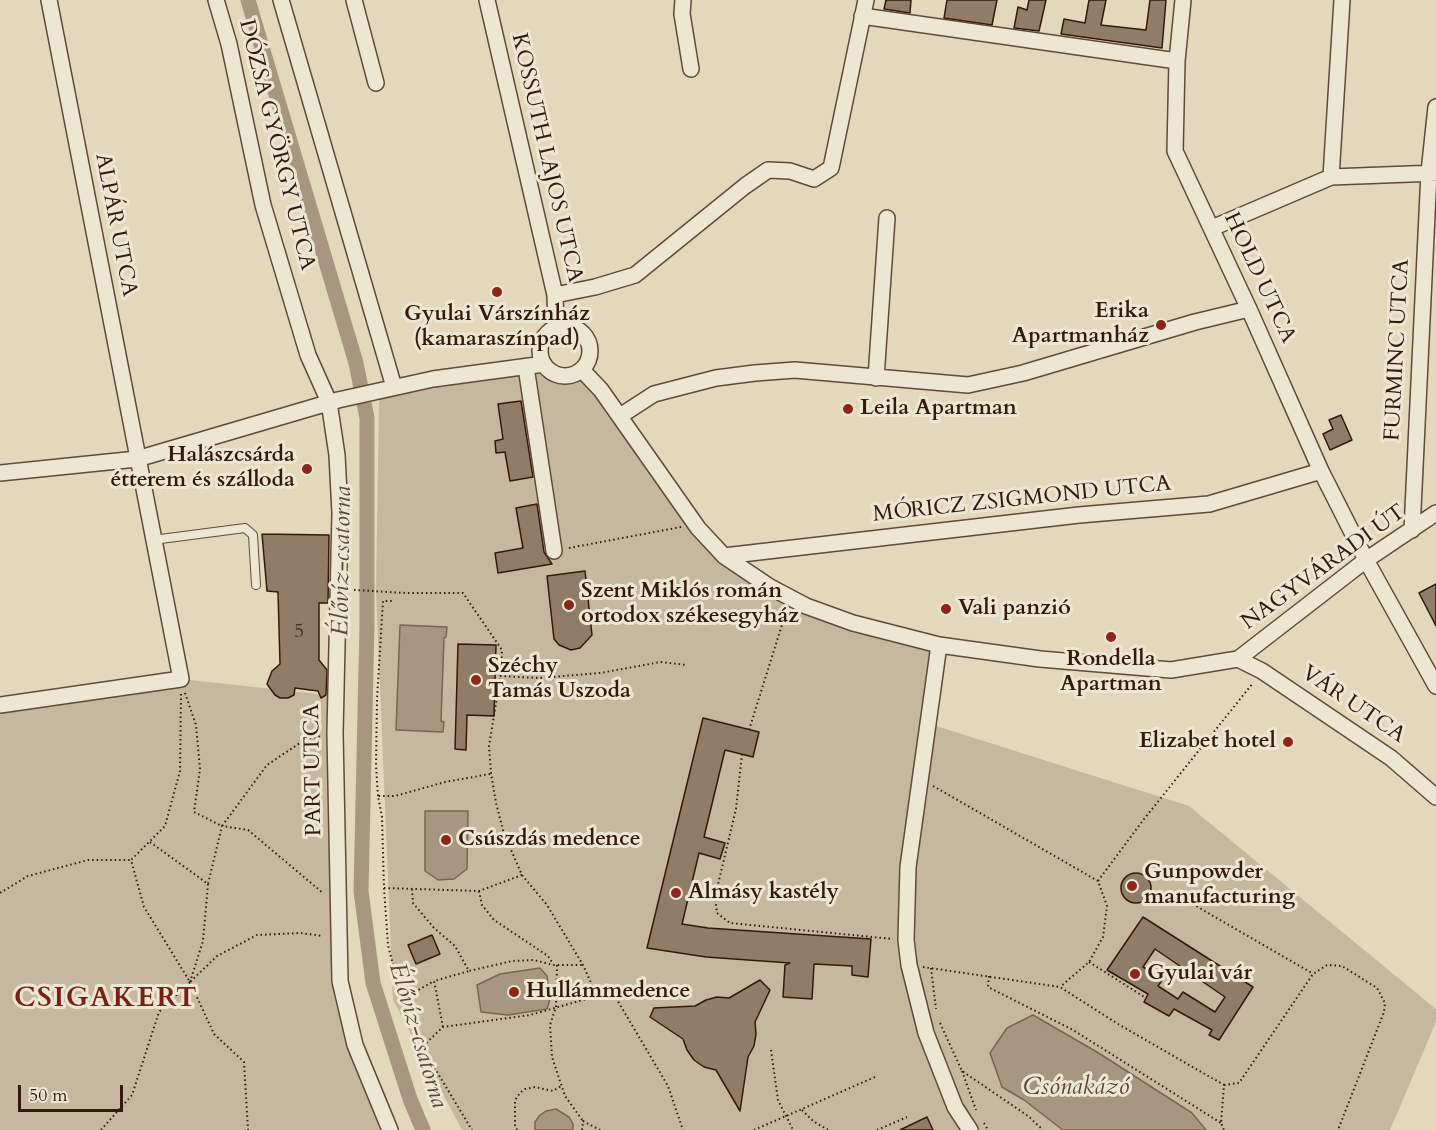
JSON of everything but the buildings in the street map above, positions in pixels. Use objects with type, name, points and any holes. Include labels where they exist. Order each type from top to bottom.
[{"type":"street","name":"DÓZSA GYÖRGY UTCA","points":[[216,0],[229,44],[263,205],[308,355],[333,401]]},
{"type":"street","name":"DÓZSA GYÖRGY UTCA","points":[[280,0],[391,388]]},
{"type":"street","points":[[354,0],[376,83]]},
{"type":"street","name":"KOSSUTH LAJOS UTCA","points":[[487,0],[555,295],[556,328]]},
{"type":"street","points":[[683,0],[682,14],[691,69]]},
{"type":"street","points":[[555,295],[595,287],[635,275],[768,170],[790,171],[814,178],[831,168],[866,0]]},
{"type":"street","name":"HOLD UTCA","points":[[1183,0],[1177,61],[1175,151],[1321,471],[1366,560],[1436,686]]},
{"type":"street","points":[[1331,177],[1342,0]]},
{"type":"street","name":"ALPÁR UTCA","points":[[54,2],[136,459],[181,679]]},
{"type":"street","points":[[862,16],[1177,61]]},
{"type":"street","name":"FURMINC UTCA","points":[[1412,530],[1436,107]]},
{"type":"street","points":[[1212,228],[1331,177],[1432,173]]},
{"type":"street","points":[[876,378],[887,218]]},
{"type":"street","points":[[620,416],[654,394],[716,378],[795,370],[968,385],[1023,373],[1195,322],[1249,309]]},
{"type":"street","points":[[574,327],[587,338],[590,356],[588,364],[574,375],[566,377],[549,371],[544,364],[541,356],[543,339],[556,328],[574,327]]},
{"type":"street","points":[[0,473],[136,459],[333,401],[433,379],[544,364]]},
{"type":"street","points":[[526,367],[554,551]]},
{"type":"street","points":[[582,370],[601,390],[695,524],[724,556],[770,587],[806,606],[854,623],[939,645],[1040,659],[1171,669],[1239,659]]},
{"type":"street","name":"PART UTCA","points":[[333,401],[340,513],[334,686],[340,981],[355,1045],[390,1130]]},
{"type":"street","name":"MÓRICZ ZSIGMOND UTCA","points":[[724,556],[1079,515],[1209,504],[1321,471]]},
{"type":"street","name":"NAGYVÁRADI ÚT","points":[[1239,659],[1366,560],[1436,513]]},
{"type":"street","points":[[939,645],[930,724],[908,867],[906,940],[909,965],[926,1033],[955,1107],[976,1126]]},
{"type":"street","name":"VÁR UTCA","points":[[1239,659],[1262,671],[1391,758],[1436,796]]},
{"type":"street","points":[[0,705],[181,679]]},
{"type":"lane","points":[[153,540],[244,528],[254,535],[256,585]]},
{"type":"path","points":[[554,551],[695,524]]},
{"type":"path","points":[[361,590],[463,593],[502,650],[489,746],[496,803],[504,834],[522,875],[547,906],[583,965],[597,996]]},
{"type":"path","points":[[749,730],[790,598]]},
{"type":"path","points":[[392,601],[383,601],[382,611],[376,766],[382,817],[388,945],[401,997],[423,1046],[472,1130]]},
{"type":"path","points":[[500,676],[539,678],[600,673],[661,662],[686,665]]},
{"type":"path","points":[[1098,881],[1144,819],[1262,671]]},
{"type":"path","points":[[181,679],[196,725],[200,769],[194,812],[222,826],[248,830],[339,906]]},
{"type":"path","points":[[0,892],[28,876],[88,860],[131,860],[165,826],[180,771],[181,679]]},
{"type":"path","points":[[190,982],[203,941],[208,884],[222,826],[267,765],[306,739],[335,733]]},
{"type":"path","points":[[742,754],[736,809],[715,897],[717,913],[730,923],[906,940]]},
{"type":"path","points":[[378,796],[395,796],[445,782],[491,773]]},
{"type":"path","points":[[921,779],[1098,881],[1107,906],[1102,937],[1089,962],[1060,987]]},
{"type":"path","points":[[150,842],[208,884]]},
{"type":"path","points":[[131,860],[144,907],[190,982],[214,1034],[244,1062],[248,1130]]},
{"type":"path","points":[[384,888],[479,891],[522,875]]},
{"type":"path","points":[[412,889],[413,903],[434,928],[455,946],[469,971]]},
{"type":"path","points":[[479,891],[482,905],[494,920],[548,956],[555,965],[556,1007],[550,1025],[552,1057],[565,1096],[583,1121],[600,1130]]},
{"type":"path","points":[[1177,895],[1313,974]]},
{"type":"path","points":[[101,1130],[132,1095],[159,1012],[217,956],[257,935],[300,933],[340,938]]},
{"type":"path","points":[[401,997],[434,981],[512,962],[534,960],[555,965],[583,965]]},
{"type":"path","points":[[1089,962],[1146,998]]},
{"type":"path","points":[[977,1113],[962,1071],[938,1018],[930,968],[1060,987],[1118,1024],[1224,1085],[1239,1083],[1313,974],[1327,966],[1342,966],[1377,988],[1384,1003],[1384,1012],[1338,1130]]},
{"type":"path","points":[[989,976],[988,987],[1073,1030],[1221,1123]]},
{"type":"path","points":[[434,981],[443,1027]]},
{"type":"path","points":[[423,1046],[443,1027],[530,1015],[597,996],[616,998],[668,1086],[683,1130]]},
{"type":"path","points":[[771,1050],[778,1100],[793,1130]]},
{"type":"path","points":[[962,1071],[1028,1116],[1043,1130]]},
{"type":"path","points":[[754,1130],[875,1077]]},
{"type":"path","points":[[1224,1085],[1221,1123],[1224,1130]]},
{"type":"path","points":[[517,1130],[515,1100],[520,1093],[535,1086],[553,1091],[561,1086]]},
{"type":"path","points":[[802,1110],[813,1121],[828,1130]]},
{"type":"path","points":[[877,1130],[907,1117]]},
{"type":"path","points":[[582,1130],[583,1121]]},
{"type":"path","points":[[976,1126],[988,1130]]},
{"type":"shaded area","points":[[544,364],[550,371],[566,377],[582,370],[698,528],[770,587],[939,645],[930,724],[1189,806],[1436,1009],[1436,1022],[1390,1130],[462,1130],[393,1000],[376,591],[379,400],[433,379]]},
{"type":"shaded area","points":[[181,679],[336,696],[340,981],[390,1130],[0,1130],[0,705]]},
{"type":"water","points":[[400,625],[447,627],[444,638],[441,721],[444,722],[443,732],[396,730]]},
{"type":"water","name":"Csúszdás medence","points":[[425,811],[468,811],[467,869],[454,879],[438,880],[425,871]]},
{"type":"water","name":"Hullámmedence","points":[[540,968],[547,976],[550,999],[547,1009],[508,1015],[481,1012],[477,985],[500,974]]},
{"type":"water","name":"Csónakázó","points":[[1033,1015],[1097,1052],[1192,1113],[1206,1130],[1063,1130],[1024,1100],[1002,1087],[990,1053],[1007,1028]]},
{"type":"water","points":[[556,1109],[569,1117],[573,1130],[535,1130],[535,1122],[540,1115]]},
{"type":"waterway","name":"Élővíz-csatorna","points":[[248,0],[356,363],[367,418],[367,624],[361,891],[373,983],[410,1099],[423,1130]]},
{"type":"place","name":"Gyulai Várszínház (kamaraszínpad)","points":[[497,292]]},
{"type":"place","name":"Erika Apartmanház","points":[[1161,325]]},
{"type":"place","name":"Leila Apartman","points":[[848,409]]},
{"type":"place","name":"Halászcsárda étterem és szálloda","points":[[307,469]]},
{"type":"place","name":"Szent Miklós román ortodox székesegyház","points":[[569,605]]},
{"type":"place","name":"Vali panzió","points":[[946,609]]},
{"type":"place","name":"Rondella Apartman","points":[[1111,637]]},
{"type":"place","name":"Széchy Tamás Uszoda","points":[[476,680]]},
{"type":"place","name":"Elizabet hotel","points":[[1288,742]]},
{"type":"place","name":"Csúszdás medence","points":[[446,840]]},
{"type":"place","name":"Gunpowder manufacturing","points":[[1132,886]]},
{"type":"place","name":"Almásy kastély","points":[[676,893]]},
{"type":"place","name":"Gyulai vár","points":[[1135,974]]},
{"type":"place","name":"Hullámmedence","points":[[514,992]]},
{"type":"district","name":"CSIGAKERT","points":[[106,1000]]}]
